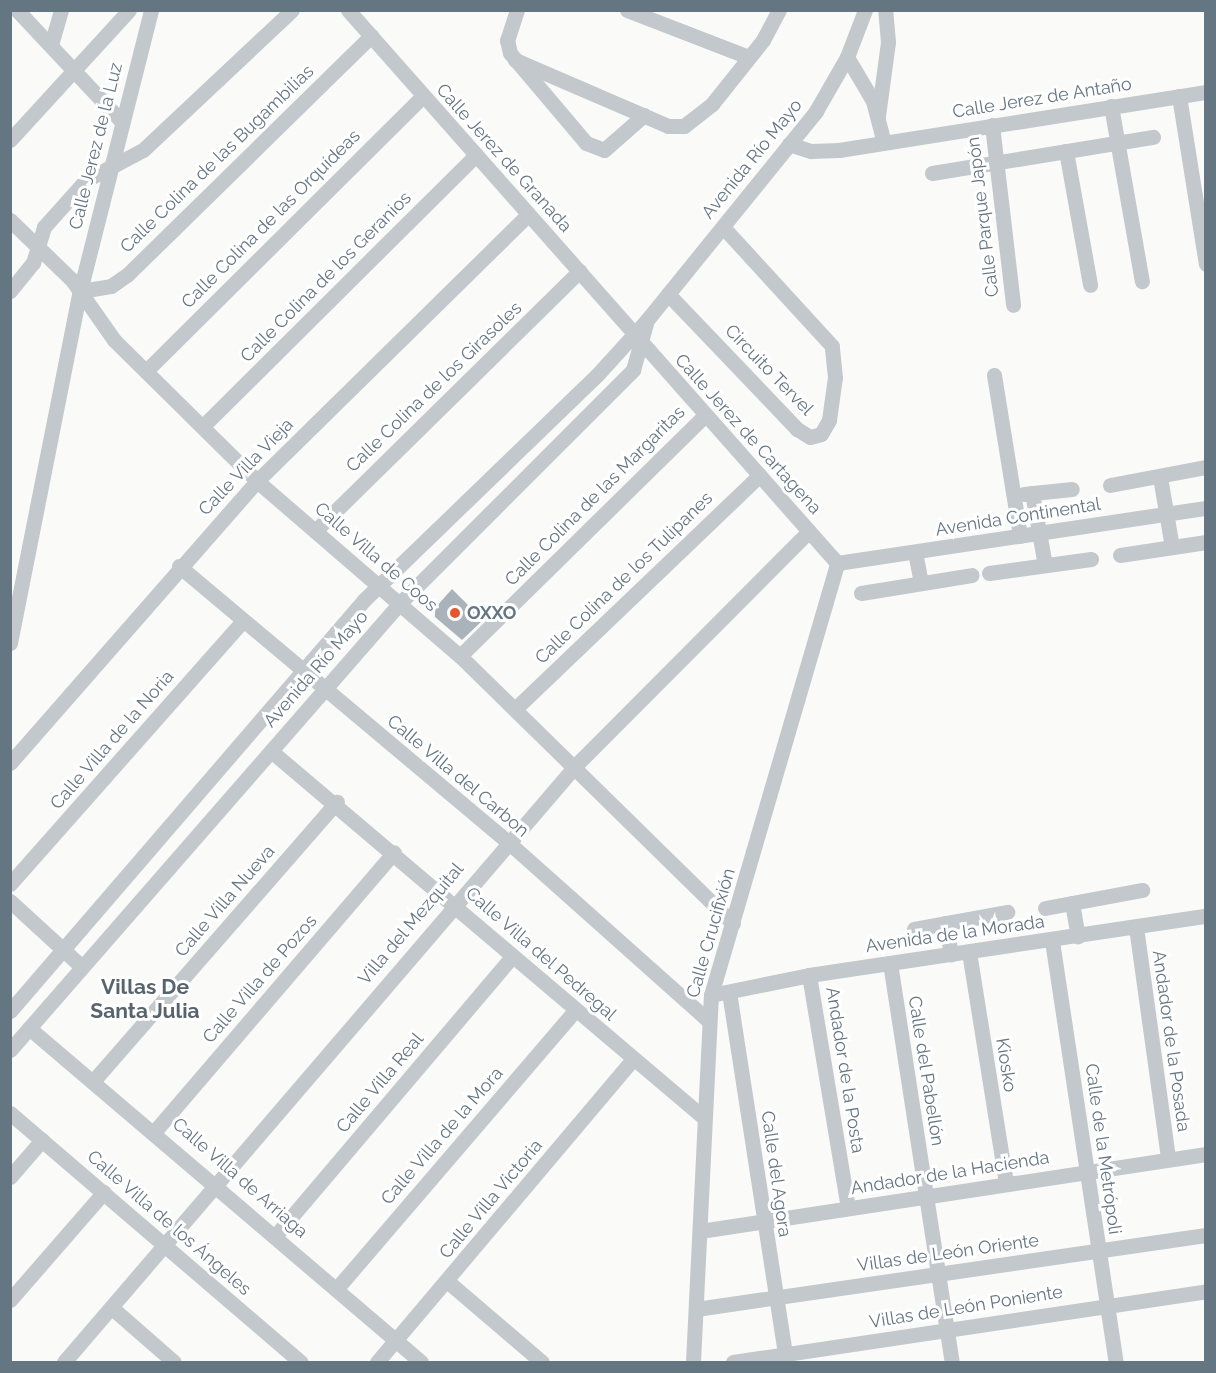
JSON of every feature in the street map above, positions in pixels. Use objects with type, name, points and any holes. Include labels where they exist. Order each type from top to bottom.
[{"type":"street","points":[[10,17],[16,10],[74,68],[122,122]]},
{"type":"street","points":[[51,45],[61,10]]},
{"type":"street","points":[[10,140],[129,10]]},
{"type":"street","name":"Calle Jerez de la Luz","points":[[10,643],[80,291],[151,10]]},
{"type":"street","points":[[10,291],[33,263],[36,243],[86,180],[143,150],[292,10]]},
{"type":"street","name":"Calle Jerez de Granada","points":[[348,10],[637,337]]},
{"type":"street","points":[[517,10],[507,39],[515,60],[594,149],[612,146],[644,115]]},
{"type":"street","points":[[627,10],[749,57]]},
{"type":"street","points":[[515,60],[677,127],[691,123],[749,57],[779,10]]},
{"type":"street","name":"Avenida Río Mayo","points":[[10,1011],[379,585],[637,337],[647,320],[789,144],[847,57],[865,10]]},
{"type":"street","points":[[878,116],[888,42],[885,10]]},
{"type":"street","name":"Calle Colina de las Bugambilias","points":[[80,291],[111,286],[127,274],[371,36]]},
{"type":"street","points":[[847,57],[878,116],[884,143]]},
{"type":"street","name":"Calle Jerez de Antaño","points":[[789,144],[811,151],[884,143],[1206,92]]},
{"type":"street","name":"Calle Colina de las Orquídeas","points":[[146,371],[423,96]]},
{"type":"street","points":[[1179,96],[1202,214],[1206,264]]},
{"type":"street","points":[[1111,106],[1142,281]]},
{"type":"street","name":"Calle Parque Japón","points":[[992,125],[1013,305]]},
{"type":"street","points":[[932,173],[1153,138]]},
{"type":"street","points":[[1066,151],[1090,285]]},
{"type":"street","name":"Calle Colina de los Geranios","points":[[203,426],[476,155]]},
{"type":"street","name":"Calle Villa Vieja","points":[[10,763],[179,566],[257,481],[528,215]]},
{"type":"street","name":"Calle Villa de Coos","points":[[10,220],[36,243],[80,291],[98,323],[257,481],[460,656],[576,765],[733,923]]},
{"type":"street","name":"Circuito Tervel","points":[[668,294],[797,429],[810,437],[821,434],[829,420],[835,377],[832,346],[723,227]]},
{"type":"street","name":"Calle Colina de los Girasoles","points":[[315,531],[580,271]]},
{"type":"street","name":"Avenida Río Mayo","points":[[10,1050],[400,603],[633,370],[637,337]]},
{"type":"street","name":"Calle Jerez de Cartagena","points":[[637,337],[837,563]]},
{"type":"street","points":[[994,375],[1020,536]]},
{"type":"street","name":"Calle Colina de las Margaritas","points":[[460,656],[705,415]]},
{"type":"street","points":[[1110,484],[1160,477],[1206,467]]},
{"type":"street","name":"Calle Colina de los Tulipanes","points":[[516,708],[759,475]]},
{"type":"street","points":[[1160,477],[1172,547]]},
{"type":"street","points":[[1015,495],[1072,489]]},
{"type":"street","points":[[1032,493],[1045,566]]},
{"type":"street","name":"Avenida Continental","points":[[837,563],[1206,508]]},
{"type":"street","name":"Villa del Mezquital","points":[[64,1362],[166,1245],[453,904],[576,765],[809,531]]},
{"type":"street","points":[[1120,555],[1206,542]]},
{"type":"street","points":[[915,552],[921,582]]},
{"type":"street","points":[[989,573],[1091,560]]},
{"type":"street","name":"Calle Crucifixión","points":[[693,1362],[703,1117],[711,995],[837,563]]},
{"type":"street","name":"Calle Villa del Carbon","points":[[179,566],[508,843],[708,1020]]},
{"type":"street","points":[[861,593],[972,574]]},
{"type":"street","name":"Calle Villa de la Noria","points":[[10,884],[243,621]]},
{"type":"street","name":"Calle Villa del Pedregal","points":[[271,751],[337,802],[575,1010],[703,1117]]},
{"type":"street","name":"Calle Villa Nueva","points":[[94,1078],[337,802]]},
{"type":"street","name":"Calle Villa de Pozos","points":[[155,1131],[394,852]]},
{"type":"street","points":[[1045,908],[1142,890]]},
{"type":"street","points":[[10,901],[81,966]]},
{"type":"street","points":[[1072,903],[1078,936]]},
{"type":"street","points":[[914,929],[1007,912]]},
{"type":"street","name":"Avenida de la Morada","points":[[711,995],[809,975],[1206,916]]},
{"type":"street","points":[[945,924],[951,954]]},
{"type":"street","name":"Andador de la Posada","points":[[1136,927],[1168,1159]]},
{"type":"street","name":"Calle de la Metrópoli","points":[[1052,940],[1116,1362]]},
{"type":"street","name":"Kiosko","points":[[969,951],[1006,1184]]},
{"type":"street","name":"Calle Villa Real","points":[[276,1235],[513,956]]},
{"type":"street","name":"Calle del Pabellón","points":[[890,963],[952,1362]]},
{"type":"street","name":"Andador de la Posta","points":[[809,975],[848,1208]]},
{"type":"street","name":"Calle del Agora","points":[[729,992],[785,1359]]},
{"type":"street","name":"Calle Villa de la Mora","points":[[338,1287],[575,1010]]},
{"type":"street","name":"Calle Villa de Arriaga","points":[[29,1028],[94,1078],[338,1287],[421,1362]]},
{"type":"street","name":"Calle Villa Victoria","points":[[377,1362],[633,1059]]},
{"type":"street","name":"Calle Villa de los Ángeles","points":[[10,1113],[301,1362]]},
{"type":"street","points":[[10,1177],[42,1140]]},
{"type":"street","name":"Andador de la Hacienda","points":[[700,1231],[1206,1154]]},
{"type":"street","points":[[10,1300],[104,1192]]},
{"type":"street","name":"Villas de León Oriente","points":[[696,1309],[1206,1235]]},
{"type":"street","points":[[447,1281],[542,1362]]},
{"type":"street","name":"Villas de León Poniente","points":[[733,1362],[785,1359],[1107,1305],[1206,1291]]},
{"type":"street","points":[[112,1308],[174,1362]]},
{"type":"building","name":"OXXO","points":[[452,589],[483,620],[462,640],[435,617],[435,608]]},
{"type":"place","name":"OXXO","points":[[455,613]]},
{"type":"district","name":"Villas De Santa Julia","points":[[145,999]]}]
